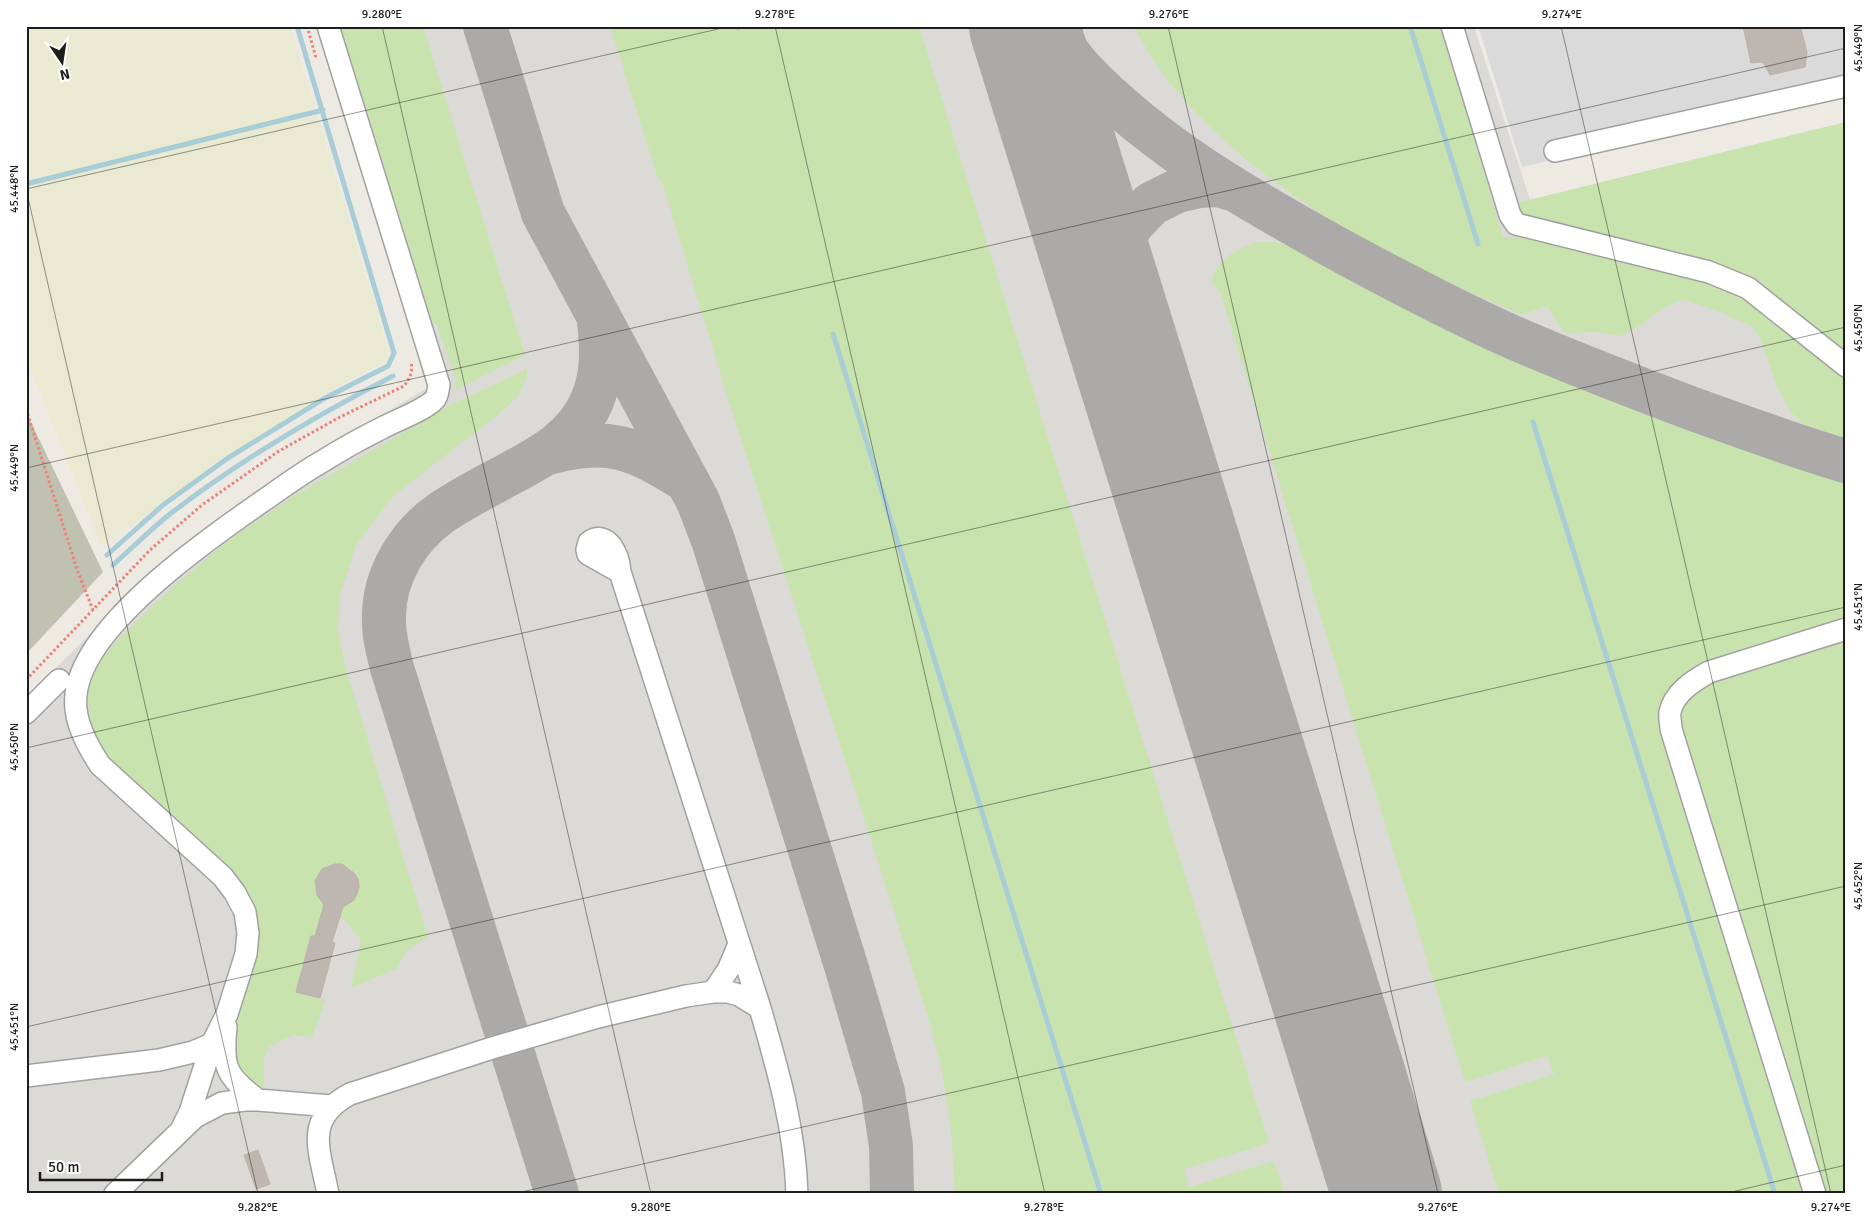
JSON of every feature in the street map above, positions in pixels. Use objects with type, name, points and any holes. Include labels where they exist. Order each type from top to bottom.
[{"type":"lane","points":[[181,1130],[190,1112],[212,1044],[227,1014],[246,954],[248,933],[245,912],[236,893],[223,878],[100,764],[86,744],[77,716],[76,695],[82,671],[96,646],[115,623],[154,584],[189,555],[233,522],[321,462],[429,404],[436,398],[439,385],[328,26]]},
{"type":"lane","points":[[1452,26],[1510,215],[1516,224],[1709,272],[1748,288],[1846,366]]},
{"type":"lane","points":[[1555,151],[1846,86]]},
{"type":"lane","points":[[620,572],[760,1008],[784,1096],[794,1142],[797,1194]]},
{"type":"lane","points":[[1815,1194],[1674,738],[1670,714],[1674,703],[1690,683],[1709,672],[1846,629]]},
{"type":"lane","points":[[26,713],[59,680]]},
{"type":"lane","points":[[713,992],[728,970],[739,944]]},
{"type":"lane","points":[[328,1194],[318,1134],[324,1113],[338,1100],[362,1089],[608,1014],[678,998],[713,992],[738,994],[760,1008]]},
{"type":"lane","points":[[222,1103],[227,1090],[229,1073],[224,1050],[227,1014]]},
{"type":"lane","points":[[26,1076],[159,1060],[193,1052],[212,1044]]},
{"type":"lane","points":[[159,1060],[193,1062],[205,1068],[222,1103]]},
{"type":"lane","points":[[229,1073],[241,1088],[258,1100]]},
{"type":"lane","points":[[115,1194],[195,1117],[222,1103],[258,1100],[331,1106]]},
{"type":"path","points":[[307,26],[318,64]]},
{"type":"path","points":[[26,680],[150,550],[202,505],[279,452],[340,417],[404,386],[410,379],[410,358]]},
{"type":"path","points":[[26,409],[93,610]]},
{"type":"shaded area","points":[[26,26],[290,26],[389,352],[383,362],[324,394],[101,546],[26,358]]},
{"type":"shaded area","points":[[317,26],[1474,26],[1530,200],[1846,122],[1846,1194],[26,1194],[26,697],[148,577],[299,463],[427,388],[407,317]]},
{"type":"shaded area","points":[[1478,26],[1846,26],[1846,89],[1522,167]]},
{"type":"shaded area","points":[[26,412],[103,572],[26,654]]},
{"type":"green space","points":[[334,26],[423,26],[525,355],[456,390],[455,376],[436,324],[426,319]]},
{"type":"green space","points":[[610,26],[919,26],[1269,1143],[1184,1169],[1189,1187],[1274,1161],[1285,1194],[955,1194],[951,1130],[943,1077],[928,1017],[728,399],[663,185],[657,176]]},
{"type":"green space","points":[[1133,26],[1441,26],[1503,237],[1539,239],[1688,273],[1746,299],[1846,374],[1846,438],[1803,424],[1791,412],[1777,387],[1760,339],[1751,326],[1717,311],[1682,299],[1662,309],[1641,325],[1620,336],[1596,332],[1566,333],[1547,306],[1522,315],[1427,272],[1335,222],[1249,162],[1211,127],[1169,82]]},
{"type":"green space","points":[[1846,122],[1846,357],[1770,294],[1519,214],[1513,204]]},
{"type":"green space","points":[[1258,242],[1275,242],[1305,250],[1501,349],[1601,393],[1670,420],[1740,444],[1846,477],[1846,622],[1671,691],[1807,1194],[1499,1194],[1470,1101],[1554,1074],[1547,1056],[1465,1082],[1220,292],[1211,282],[1223,261],[1235,251]]},
{"type":"green space","points":[[527,369],[527,376],[518,397],[494,418],[392,497],[356,545],[340,596],[338,631],[347,672],[428,937],[407,951],[396,969],[351,988],[361,940],[346,921],[339,918],[341,907],[357,895],[358,881],[352,870],[343,865],[335,864],[320,872],[316,880],[316,888],[319,897],[327,905],[324,905],[315,936],[311,936],[296,991],[326,1000],[312,1037],[293,1035],[270,1046],[264,1058],[264,1090],[252,1088],[239,1078],[231,1043],[237,1015],[256,953],[257,918],[248,892],[230,867],[111,759],[93,733],[87,695],[97,663],[118,639],[174,586],[229,540],[294,496],[450,405]]},
{"type":"green space","points":[[1846,638],[1846,1194],[1823,1194],[1675,721],[1686,698],[1707,683]]},
{"type":"building","points":[[1743,26],[1800,26],[1807,52],[1805,67],[1770,75],[1763,62],[1751,63]]},
{"type":"building","points":[[335,864],[342,864],[354,873],[358,879],[359,886],[354,900],[343,907],[332,942],[335,943],[320,998],[296,992],[311,936],[315,936],[324,905],[317,895],[315,881],[322,869]]},
{"type":"building","points":[[258,1150],[270,1184],[256,1189],[244,1155]]},
{"type":"waterway","points":[[107,555],[163,505],[228,458],[325,398],[388,366],[394,353],[297,26]]},
{"type":"waterway","points":[[1410,26],[1478,244]]},
{"type":"waterway","points":[[26,184],[323,110]]},
{"type":"waterway","points":[[833,334],[1101,1194]]},
{"type":"waterway","points":[[113,565],[170,514],[196,494],[306,423],[393,376]]},
{"type":"waterway","points":[[1533,422],[1775,1194]]},
{"type":"taxiway","points":[[485,26],[543,213],[698,501],[713,540],[847,969],[883,1092],[891,1146],[892,1194]]},
{"type":"taxiway","points":[[1049,26],[1082,70],[1142,125],[1207,172],[1347,254],[1470,318],[1557,356],[1693,409],[1788,443],[1846,461]]},
{"type":"taxiway","points":[[1122,340],[1112,300],[1110,271],[1120,242],[1133,223],[1151,204],[1177,191],[1199,186],[1217,185],[1236,190]]},
{"type":"taxiway","points":[[557,1194],[392,668],[387,649],[384,616],[388,586],[393,572],[408,545],[429,522],[458,502],[548,452],[577,426],[591,403],[598,383],[601,352],[599,321]]},
{"type":"taxiway","points":[[548,453],[588,446],[621,448],[652,460],[687,481]]},
{"type":"taxiway","points":[[1333,1020],[1353,1132],[1355,1194]]},
{"type":"runway","points":[[1024,26],[1387,1194]]}]
